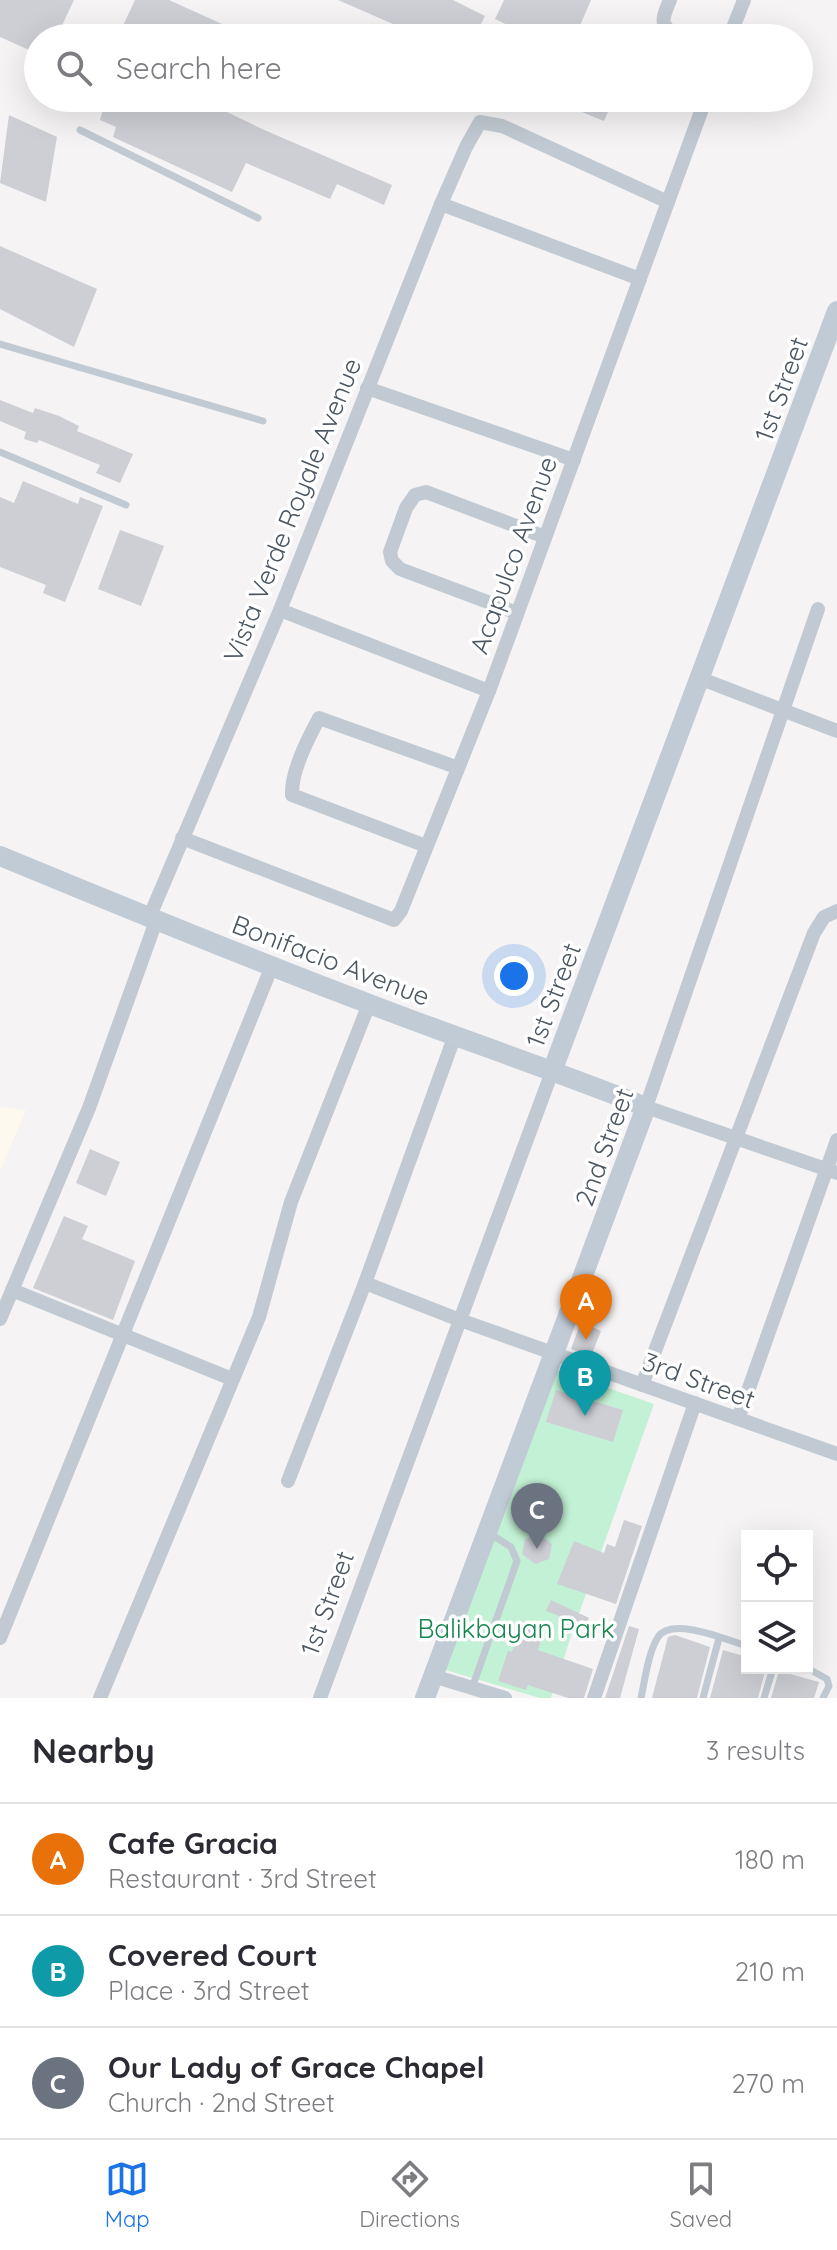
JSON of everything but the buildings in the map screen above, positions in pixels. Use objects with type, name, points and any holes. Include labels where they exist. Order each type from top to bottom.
[{"type":"street","points":[[664,24],[670,0]]},
{"type":"street","points":[[735,24],[744,0]]},
{"type":"street","name":"Acapulco Avenue","points":[[182,838],[394,920],[401,911],[456,767],[489,691],[701,112]]},
{"type":"street","name":"Vista Verde Royale Avenue","points":[[0,1319],[89,1108],[182,838],[280,610],[441,204],[480,122],[502,126],[668,202]]},
{"type":"street","points":[[441,204],[640,279]]},
{"type":"street","name":"1st Street","points":[[320,1698],[837,311]]},
{"type":"street","points":[[367,388],[574,460]]},
{"type":"street","points":[[517,613],[400,569],[392,561],[390,552],[406,508],[415,495],[426,492],[545,537]]},
{"type":"street","name":"2nd Street","points":[[425,1698],[646,1107],[818,609]]},
{"type":"street","points":[[280,610],[489,691]]},
{"type":"street","points":[[699,678],[837,731]]},
{"type":"street","points":[[426,846],[292,795],[297,769],[319,718],[456,767]]},
{"type":"street","name":"Bonifacio Avenue","points":[[0,856],[369,1004],[553,1069],[646,1107]]},
{"type":"street","points":[[642,1385],[819,923],[837,911]]},
{"type":"street","points":[[0,1638],[272,966]]},
{"type":"street","points":[[100,1698],[259,1317],[291,1202],[369,1004]]},
{"type":"street","points":[[288,1481],[365,1283],[455,1035]]},
{"type":"street","points":[[646,1107],[832,1172]]},
{"type":"street","points":[[738,1419],[832,1172],[837,1140]]},
{"type":"street","name":"3rd Street","points":[[365,1283],[460,1320],[837,1454]]},
{"type":"street","points":[[12,1290],[232,1379]]},
{"type":"street","points":[[594,1698],[695,1403]]},
{"type":"street","points":[[433,1676],[505,1698]]},
{"type":"lane","points":[[80,130],[258,218]]},
{"type":"lane","points":[[0,344],[263,421]]},
{"type":"lane","points":[[0,452],[126,505]]},
{"type":"lane","points":[[472,1688],[517,1561],[511,1547],[487,1532]]},
{"type":"lane","points":[[641,1698],[659,1635],[673,1628],[687,1628],[741,1644]]},
{"type":"lane","points":[[703,1698],[719,1638]]},
{"type":"lane","points":[[813,1671],[827,1679],[829,1686],[823,1698]]},
{"type":"lane","points":[[764,1698],[771,1674]]},
{"type":"shaded area","points":[[0,1107],[26,1110],[0,1172]]},
{"type":"green space","name":"Balikbayan Park","points":[[556,1370],[654,1404],[551,1698],[540,1698],[442,1669]]},
{"type":"place","name":"Cafe Gracia","points":[[586,1340]]},
{"type":"place","name":"Covered Court","points":[[585,1416]]},
{"type":"place","name":"Our Lady of Grace Chapel","points":[[537,1549]]}]
